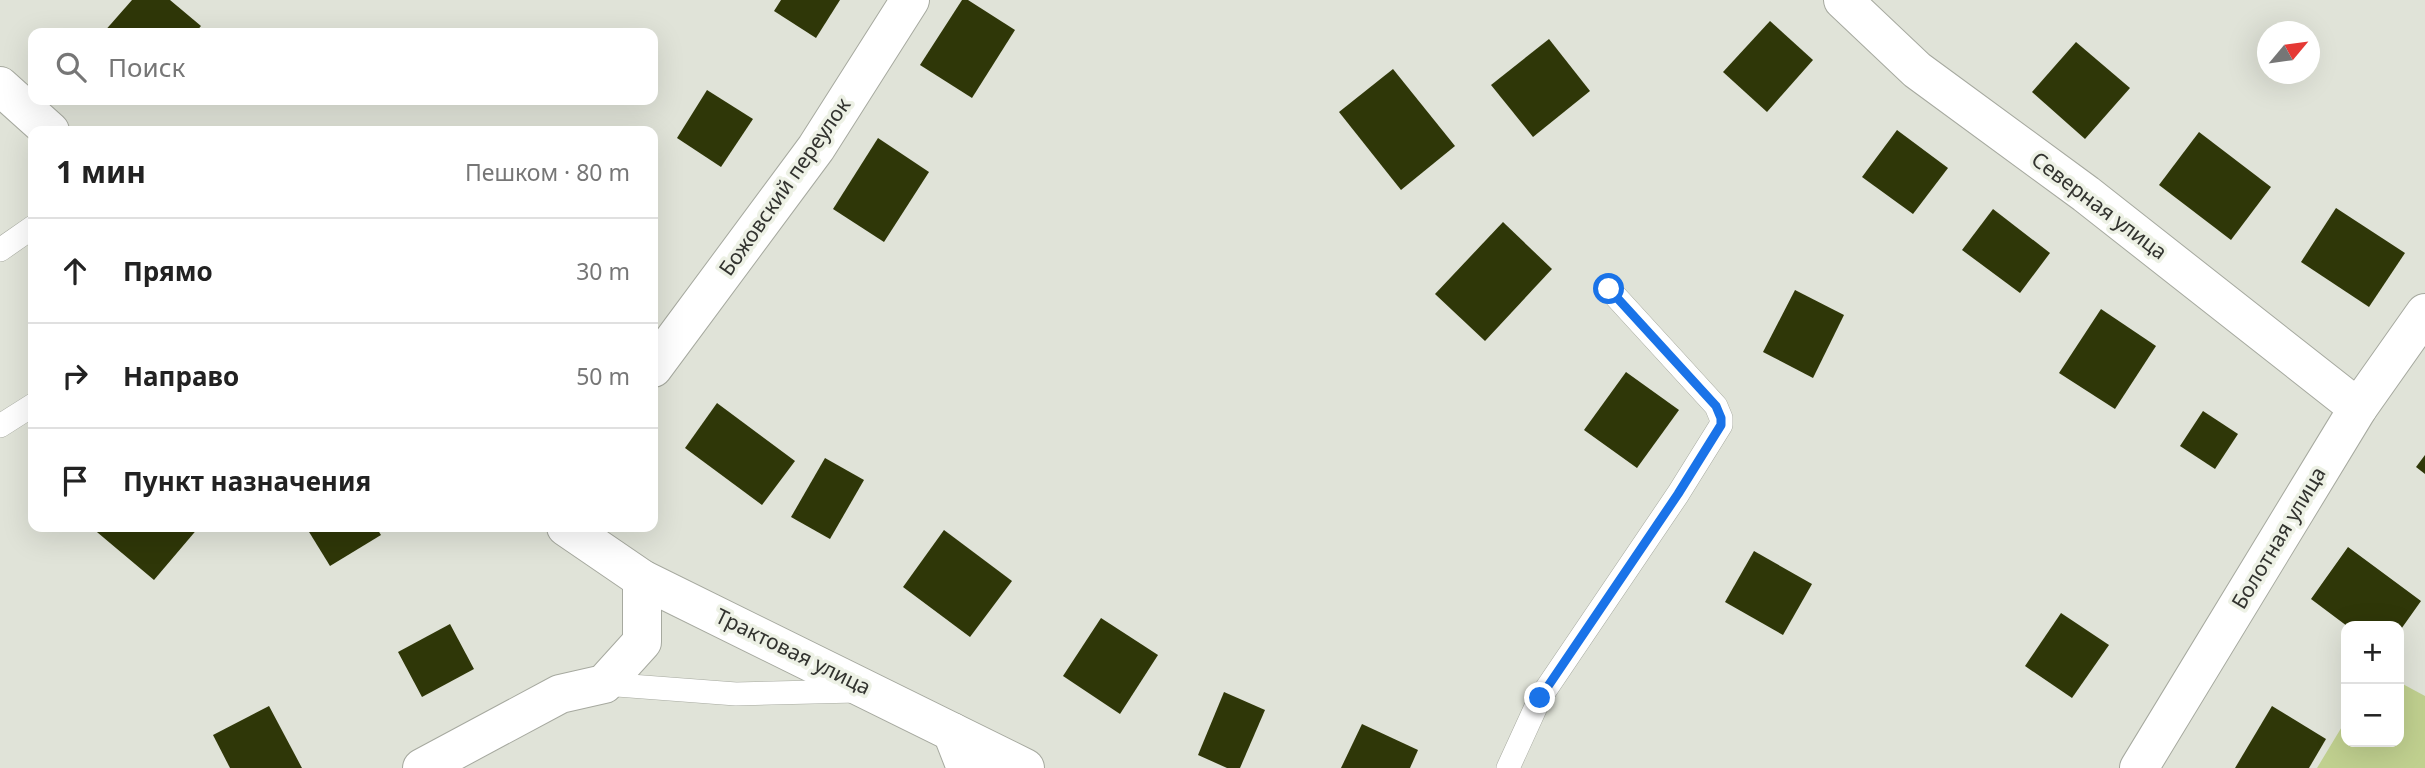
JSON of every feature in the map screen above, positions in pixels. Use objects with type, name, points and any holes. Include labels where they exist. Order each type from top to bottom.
[{"type":"street","name":"Божовский переулок","points":[[658,361],[816,148],[910,0]]},
{"type":"street","name":"Северная улица","points":[[1843,0],[1917,70],[2097,203],[2358,408]]},
{"type":"street","points":[[0,86],[44,126]]},
{"type":"street","name":"Болотная улица","points":[[2139,768],[2358,408],[2425,313]]},
{"type":"street","name":"Трактовая улица","points":[[573,532],[642,579],[1025,768]]},
{"type":"street","points":[[422,768],[561,694],[604,684],[642,642],[642,579]]},
{"type":"street","points":[[952,732],[966,768]]},
{"type":"lane","points":[[0,250],[28,230]]},
{"type":"lane","points":[[1508,768],[1540,698],[1685,484],[1721,425],[1716,406],[1609,289]]},
{"type":"lane","points":[[0,426],[28,408]]},
{"type":"lane","points":[[604,684],[736,694],[873,691]]},
{"type":"green space","points":[[2404,685],[2425,696],[2425,768],[2317,768],[2341,728],[2341,747],[2404,747]]},
{"type":"building","points":[[132,0],[170,0],[201,26],[199,28],[107,28]]},
{"type":"building","points":[[781,0],[840,0],[816,38],[774,11]]},
{"type":"building","points":[[962,0],[968,0],[1015,30],[972,98],[920,65]]},
{"type":"building","points":[[1770,21],[1813,60],[1767,112],[1723,72]]},
{"type":"building","points":[[1549,39],[1590,91],[1533,137],[1491,85]]},
{"type":"building","points":[[2076,42],[2130,88],[2085,139],[2032,92]]},
{"type":"building","points":[[1393,69],[1455,146],[1401,190],[1339,112]]},
{"type":"building","points":[[707,90],[753,119],[721,167],[677,138]]},
{"type":"building","points":[[1897,130],[1948,168],[1913,214],[1862,177]]},
{"type":"building","points":[[2199,132],[2271,187],[2231,240],[2159,185]]},
{"type":"building","points":[[878,138],[929,172],[884,242],[833,209]]},
{"type":"building","points":[[2336,208],[2405,253],[2369,307],[2301,262]]},
{"type":"building","points":[[1993,209],[2050,253],[2020,293],[1962,250]]},
{"type":"building","points":[[1503,222],[1552,269],[1485,341],[1435,294]]},
{"type":"building","points":[[1795,290],[1844,315],[1813,378],[1763,352]]},
{"type":"building","points":[[2101,309],[2156,346],[2115,409],[2059,373]]},
{"type":"building","points":[[1626,372],[1679,410],[1637,468],[1584,430]]},
{"type":"building","points":[[717,403],[795,461],[762,505],[685,448]]},
{"type":"building","points":[[2203,411],[2238,434],[2215,469],[2180,446]]},
{"type":"building","points":[[2425,455],[2425,474],[2416,467]]},
{"type":"building","points":[[825,458],[864,480],[830,539],[791,517]]},
{"type":"building","points":[[944,530],[1012,581],[970,637],[903,587]]},
{"type":"building","points":[[97,532],[195,532],[154,580]]},
{"type":"building","points":[[309,532],[379,532],[381,535],[330,566]]},
{"type":"building","points":[[2348,547],[2421,601],[2404,625],[2404,621],[2341,622],[2311,599]]},
{"type":"building","points":[[1754,551],[1812,584],[1783,635],[1725,602]]},
{"type":"building","points":[[2061,613],[2109,645],[2072,698],[2025,666]]},
{"type":"building","points":[[1101,618],[1158,655],[1120,714],[1063,676]]},
{"type":"building","points":[[450,624],[474,669],[422,697],[398,652]]},
{"type":"building","points":[[1224,692],[1265,710],[1240,768],[1227,768],[1198,755]]},
{"type":"building","points":[[269,706],[302,768],[230,768],[213,735]]},
{"type":"building","points":[[2272,706],[2326,739],[2309,768],[2235,768]]},
{"type":"building","points":[[1362,724],[1418,750],[1410,768],[1341,768]]},
{"type":"route","points":[[1540,698],[1678,494],[1721,425],[1716,406],[1609,289]]}]
